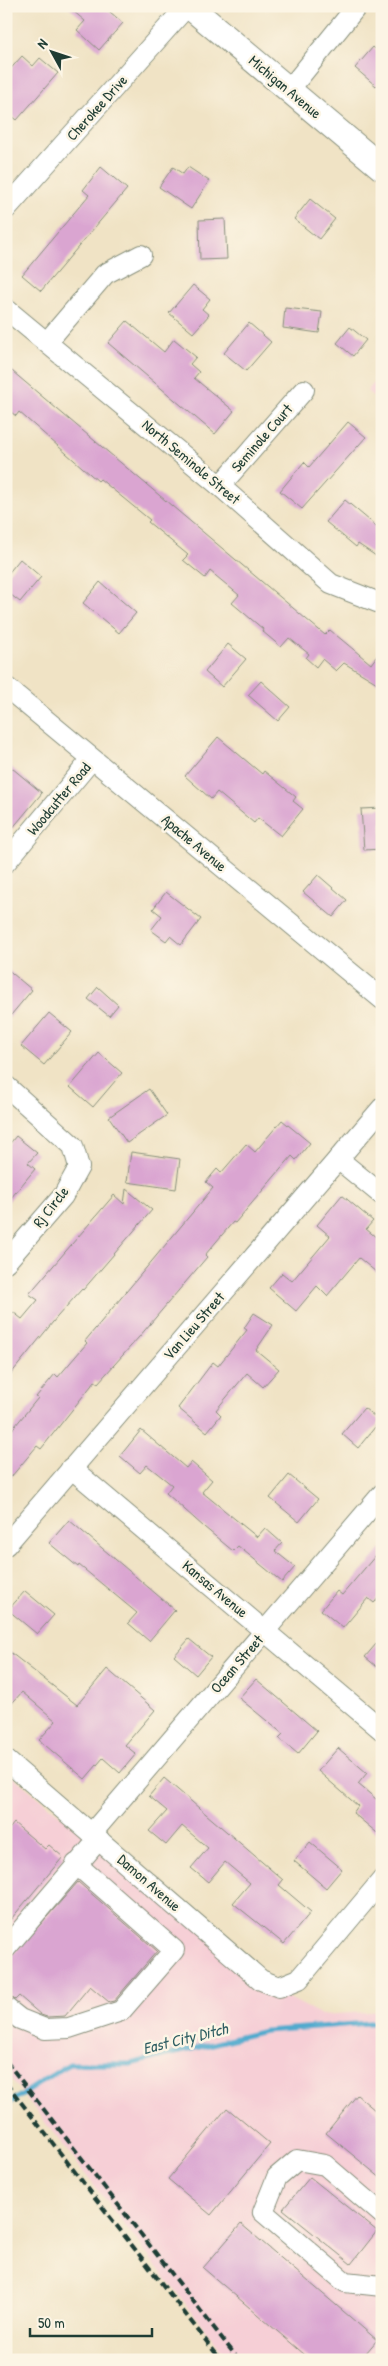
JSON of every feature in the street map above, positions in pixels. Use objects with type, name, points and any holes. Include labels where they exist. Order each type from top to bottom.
[{"type":"main road","name":"Michigan Avenue","points":[[188,6],[382,168]]},
{"type":"street","name":"Cherokee Drive","points":[[6,209],[188,6]]},
{"type":"street","points":[[289,90],[358,6]]},
{"type":"street","points":[[47,342],[105,274],[141,255]]},
{"type":"street","name":"North Seminole Street","points":[[6,309],[220,486],[332,584],[382,604]]},
{"type":"street","name":"Seminole Court","points":[[220,486],[304,390]]},
{"type":"street","name":"Apache Avenue","points":[[6,687],[382,999]]},
{"type":"street","name":"Woodcutter Road","points":[[6,862],[92,759]]},
{"type":"street","name":"Rj Circle","points":[[6,1086],[73,1146],[79,1167],[63,1196],[6,1262]]},
{"type":"street","name":"Van Lieu Street","points":[[6,1545],[382,1108]]},
{"type":"street","points":[[338,1159],[382,1195]]},
{"type":"street","name":"Kansas Avenue","points":[[71,1468],[382,1730]]},
{"type":"street","name":"Ocean Street","points":[[6,1948],[76,1864],[95,1836],[382,1494]]},
{"type":"street","name":"Damon Avenue","points":[[6,1760],[261,1980],[279,1987],[299,1979],[382,1880]]},
{"type":"street","points":[[6,2008],[20,2019],[45,2029],[69,2028],[121,2011],[174,1950],[76,1864]]},
{"type":"street","points":[[382,2214],[325,2164],[297,2160],[277,2177],[263,2212],[345,2282],[382,2286]]},
{"type":"shaded area","points":[[382,374],[382,404],[367,391]]},
{"type":"shaded area","points":[[6,1771],[283,1995],[322,2015],[382,2011],[382,2360],[229,2360],[6,2072]]},
{"type":"building","points":[[67,6],[103,6],[123,23],[99,50],[77,30],[85,21]]},
{"type":"building","points":[[373,47],[382,54],[382,80],[376,86],[355,68]]},
{"type":"building","points":[[22,56],[33,66],[40,58],[58,73],[17,120],[6,111],[6,74]]},
{"type":"building","points":[[101,167],[127,189],[41,291],[22,275],[89,195],[83,190]]},
{"type":"building","points":[[173,167],[183,174],[188,167],[209,181],[191,209],[159,187]]},
{"type":"building","points":[[310,199],[335,219],[319,239],[294,219]]},
{"type":"building","points":[[225,219],[227,259],[200,260],[199,220]]},
{"type":"building","points":[[193,285],[210,299],[202,309],[209,315],[193,333],[169,313]]},
{"type":"building","points":[[285,308],[322,312],[319,333],[283,328]]},
{"type":"building","points":[[127,321],[164,352],[174,339],[196,357],[190,364],[199,372],[194,378],[234,411],[215,434],[108,343]]},
{"type":"building","points":[[249,323],[271,342],[246,371],[224,353]]},
{"type":"building","points":[[350,327],[366,340],[353,356],[337,343]]},
{"type":"building","points":[[6,366],[325,635],[330,630],[371,664],[382,649],[382,686],[344,663],[336,671],[322,659],[316,667],[306,658],[309,654],[289,638],[281,647],[262,631],[263,629],[232,603],[239,595],[210,571],[205,578],[183,560],[188,555],[148,522],[150,520],[100,479],[98,481],[19,412],[16,416],[6,408]]},
{"type":"building","points":[[348,422],[366,437],[302,509],[280,491],[304,462],[309,467]]},
{"type":"building","points":[[345,500],[382,531],[382,560],[358,544],[356,547],[326,522]]},
{"type":"building","points":[[20,559],[41,577],[20,602],[6,591],[6,576]]},
{"type":"building","points":[[100,582],[136,613],[119,633],[83,603]]},
{"type":"building","points":[[228,644],[246,659],[222,687],[205,672]]},
{"type":"building","points":[[261,681],[290,707],[278,721],[248,695]]},
{"type":"building","points":[[218,737],[262,774],[264,771],[296,797],[293,801],[303,809],[281,836],[258,818],[254,823],[217,792],[211,799],[185,776]]},
{"type":"building","points":[[6,763],[42,793],[6,836]]},
{"type":"building","points":[[382,808],[382,849],[364,850],[361,809]]},
{"type":"building","points":[[318,875],[347,900],[333,917],[303,892]]},
{"type":"building","points":[[166,892],[201,919],[181,945],[170,936],[166,941],[151,930],[162,916],[153,909]]},
{"type":"building","points":[[6,968],[32,990],[6,1021]]},
{"type":"building","points":[[98,987],[118,1005],[109,1016],[88,999]]},
{"type":"building","points":[[49,1013],[72,1032],[44,1065],[21,1046]]},
{"type":"building","points":[[99,1053],[122,1073],[93,1107],[70,1087]]},
{"type":"building","points":[[149,1089],[167,1115],[127,1143],[109,1117]]},
{"type":"building","points":[[282,1120],[310,1143],[296,1160],[292,1156],[205,1255],[207,1257],[139,1337],[98,1383],[95,1381],[41,1449],[37,1446],[6,1483],[6,1437],[38,1398],[36,1397],[55,1374],[58,1377],[87,1343],[85,1341],[213,1188],[206,1182],[217,1169],[221,1173],[246,1144],[255,1152]]},
{"type":"building","points":[[16,1136],[37,1153],[28,1163],[35,1169],[6,1204],[6,1148]]},
{"type":"building","points":[[131,1152],[180,1159],[176,1189],[127,1182]]},
{"type":"building","points":[[126,1189],[152,1210],[83,1290],[57,1317],[6,1380],[6,1320],[13,1312],[22,1319],[38,1300],[29,1294],[114,1195],[124,1204]]},
{"type":"building","points":[[342,1195],[373,1221],[366,1229],[382,1242],[382,1277],[359,1258],[327,1296],[317,1286],[296,1311],[269,1288],[282,1273],[292,1281],[330,1236],[317,1225]]},
{"type":"building","points":[[254,1313],[273,1325],[256,1350],[279,1369],[263,1387],[247,1373],[216,1410],[221,1415],[207,1432],[178,1408],[213,1362],[218,1366],[247,1330],[244,1328]]},
{"type":"building","points":[[364,1408],[380,1421],[358,1448],[342,1434]]},
{"type":"building","points":[[141,1430],[186,1468],[191,1462],[212,1480],[202,1492],[257,1537],[265,1528],[282,1543],[275,1551],[295,1567],[282,1582],[238,1546],[233,1551],[204,1527],[166,1493],[172,1485],[147,1465],[140,1473],[120,1456]]},
{"type":"building","points":[[289,1475],[318,1499],[299,1522],[270,1498]]},
{"type":"building","points":[[69,1520],[175,1610],[149,1641],[128,1623],[137,1613],[49,1543]]},
{"type":"building","points":[[382,1548],[382,1594],[374,1603],[368,1598],[343,1628],[321,1610],[337,1591],[342,1595]]},
{"type":"building","points":[[25,1591],[54,1615],[37,1634],[8,1610]]},
{"type":"building","points":[[382,1637],[382,1671],[365,1657]]},
{"type":"building","points":[[189,1639],[211,1657],[196,1675],[174,1656]]},
{"type":"building","points":[[6,1649],[77,1705],[107,1669],[155,1710],[125,1745],[136,1754],[120,1773],[103,1758],[85,1779],[39,1740],[56,1721],[22,1692],[6,1710]]},
{"type":"building","points":[[256,1679],[317,1731],[298,1754],[279,1738],[283,1734],[239,1698]]},
{"type":"building","points":[[338,1748],[367,1773],[358,1784],[382,1804],[382,1837],[353,1813],[358,1806],[318,1771]]},
{"type":"building","points":[[164,1778],[283,1880],[279,1885],[311,1912],[284,1944],[233,1903],[250,1883],[225,1862],[208,1882],[191,1868],[208,1848],[182,1826],[166,1845],[149,1831],[167,1811],[149,1796]]},
{"type":"building","points":[[14,1823],[45,1849],[49,1845],[63,1857],[6,1925],[6,1833]]},
{"type":"building","points":[[310,1842],[342,1869],[326,1888],[294,1861]]},
{"type":"building","points":[[78,1882],[157,1951],[114,2001],[109,2002],[90,1986],[65,2016],[47,2017],[41,2015],[19,1996],[15,2000],[6,1992],[6,1963]]},
{"type":"building","points":[[357,2095],[382,2116],[382,2179],[326,2133]]},
{"type":"building","points":[[227,2108],[270,2144],[211,2215],[168,2179]]},
{"type":"building","points":[[310,2177],[377,2231],[351,2264],[283,2209]]},
{"type":"building","points":[[241,2224],[377,2340],[360,2360],[311,2360],[203,2268]]},
{"type":"waterway","name":"East City Ditch","points":[[6,2105],[69,2064],[130,2064],[265,2031],[382,2022]]},
{"type":"railway","points":[[6,2061],[239,2360]]},
{"type":"railway","points":[[6,2083],[221,2360]]}]
